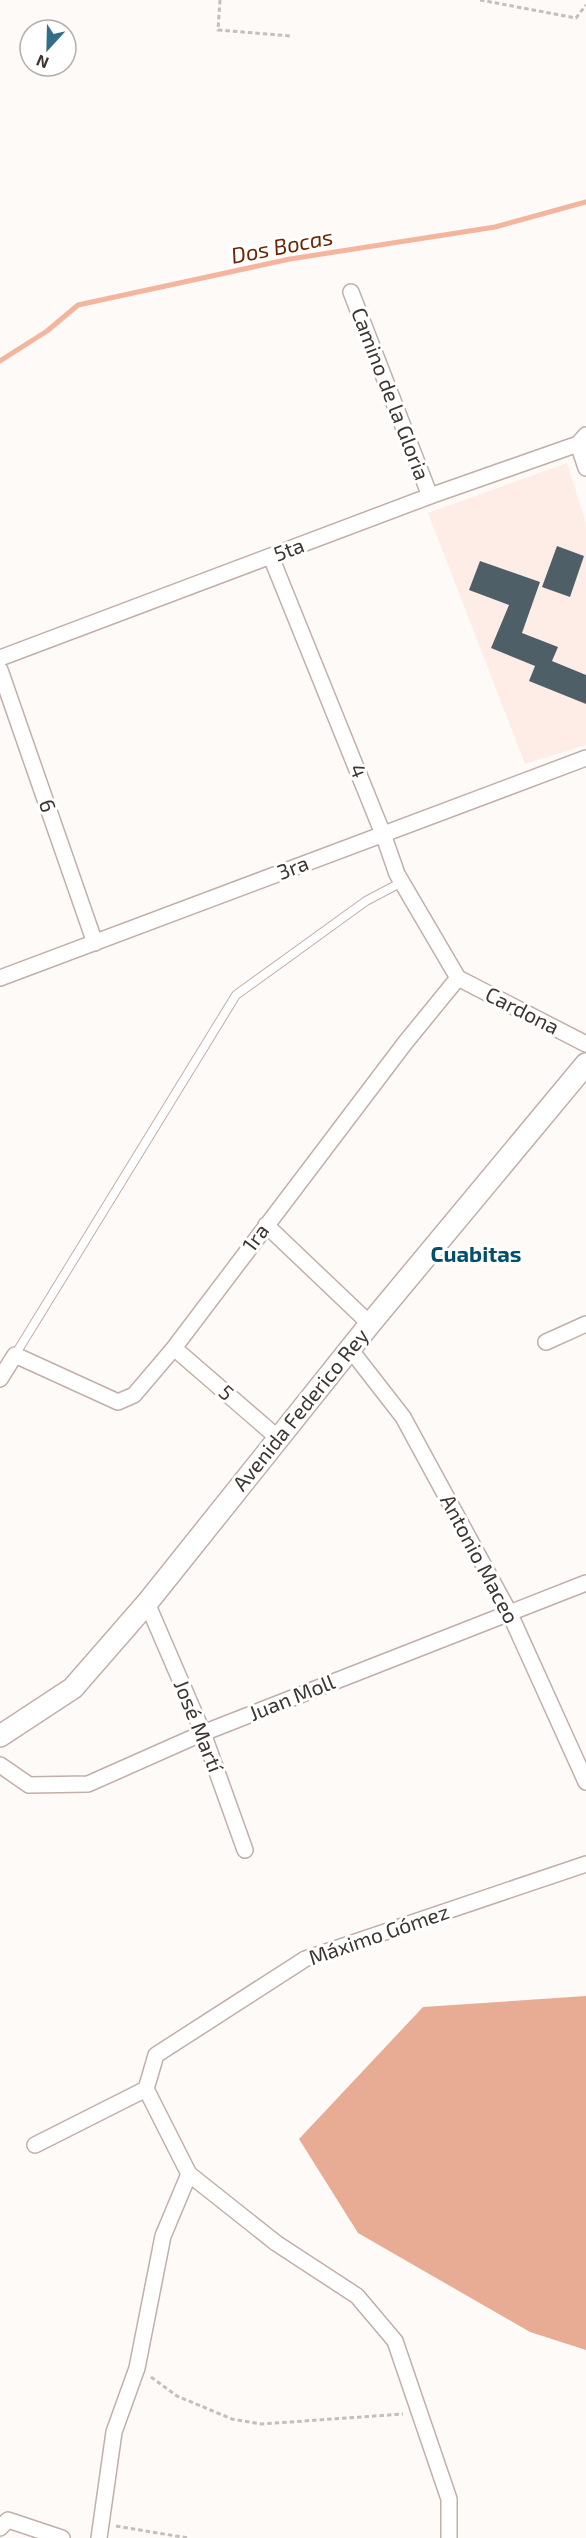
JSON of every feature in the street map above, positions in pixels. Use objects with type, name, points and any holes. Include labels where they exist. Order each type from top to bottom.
[{"type":"main road","name":"Avenida Federico Rey","points":[[0,1736],[73,1688],[147,1603],[370,1324],[586,1064]]},
{"type":"street","name":"Camino de la Gloria","points":[[351,292],[430,496]]},
{"type":"street","name":"5ta","points":[[0,658],[430,496],[583,442]]},
{"type":"street","points":[[583,442],[586,468]]},
{"type":"street","name":"4","points":[[271,557],[402,882],[458,978]]},
{"type":"street","name":"6","points":[[0,670],[95,943]]},
{"type":"street","name":"3ra","points":[[0,978],[586,758]]},
{"type":"street","name":"Cardona","points":[[458,978],[586,1044]]},
{"type":"street","name":"1ra","points":[[15,1355],[118,1402],[134,1395],[174,1348],[405,1042],[458,978]]},
{"type":"street","points":[[266,1225],[370,1324]]},
{"type":"street","points":[[546,1342],[586,1324]]},
{"type":"street","name":"5","points":[[174,1348],[278,1438]]},
{"type":"street","name":"Antonio Maceo","points":[[350,1349],[403,1417],[509,1612],[586,1782]]},
{"type":"street","points":[[0,1379],[15,1355]]},
{"type":"street","name":"Juan Moll","points":[[0,1765],[29,1785],[88,1784],[204,1733],[586,1582]]},
{"type":"street","name":"José Martí","points":[[147,1603],[204,1733],[244,1850]]},
{"type":"street","name":"Máximo Gómez","points":[[146,2089],[156,2055],[305,1959],[586,1864]]},
{"type":"street","points":[[35,2145],[146,2089],[189,2174],[276,2243],[357,2296],[395,2341],[449,2499],[449,2538]]},
{"type":"street","points":[[100,2531],[114,2432],[137,2368],[163,2236],[189,2174]]},
{"type":"street","points":[[0,2528],[8,2520],[62,2538]]},
{"type":"lane","points":[[15,1355],[236,995],[366,900],[402,882]]},
{"type":"path","points":[[220,0],[218,30],[290,36]]},
{"type":"path","points":[[480,0],[576,18],[586,5]]},
{"type":"path","points":[[137,2368],[177,2396],[232,2419],[261,2424],[420,2413]]},
{"type":"path","points":[[100,2531],[188,2538]]},
{"type":"shaded area","points":[[567,463],[586,523],[586,745],[525,764],[428,513]]},
{"type":"shaded area","points":[[586,1996],[586,2350],[530,2332],[358,2233],[299,2139],[423,2007]]},
{"type":"building","points":[[557,546],[584,556],[570,597],[542,587]]},
{"type":"building","points":[[480,561],[540,582],[522,633],[558,647],[552,661],[586,675],[586,704],[529,681],[535,666],[491,648],[509,605],[469,590]]},
{"type":"waterway","name":"Dos Bocas","points":[[0,361],[47,331],[78,305],[290,259],[495,227],[586,202]]},
{"type":"district","name":"Cuabitas","points":[[476,1254]]}]
